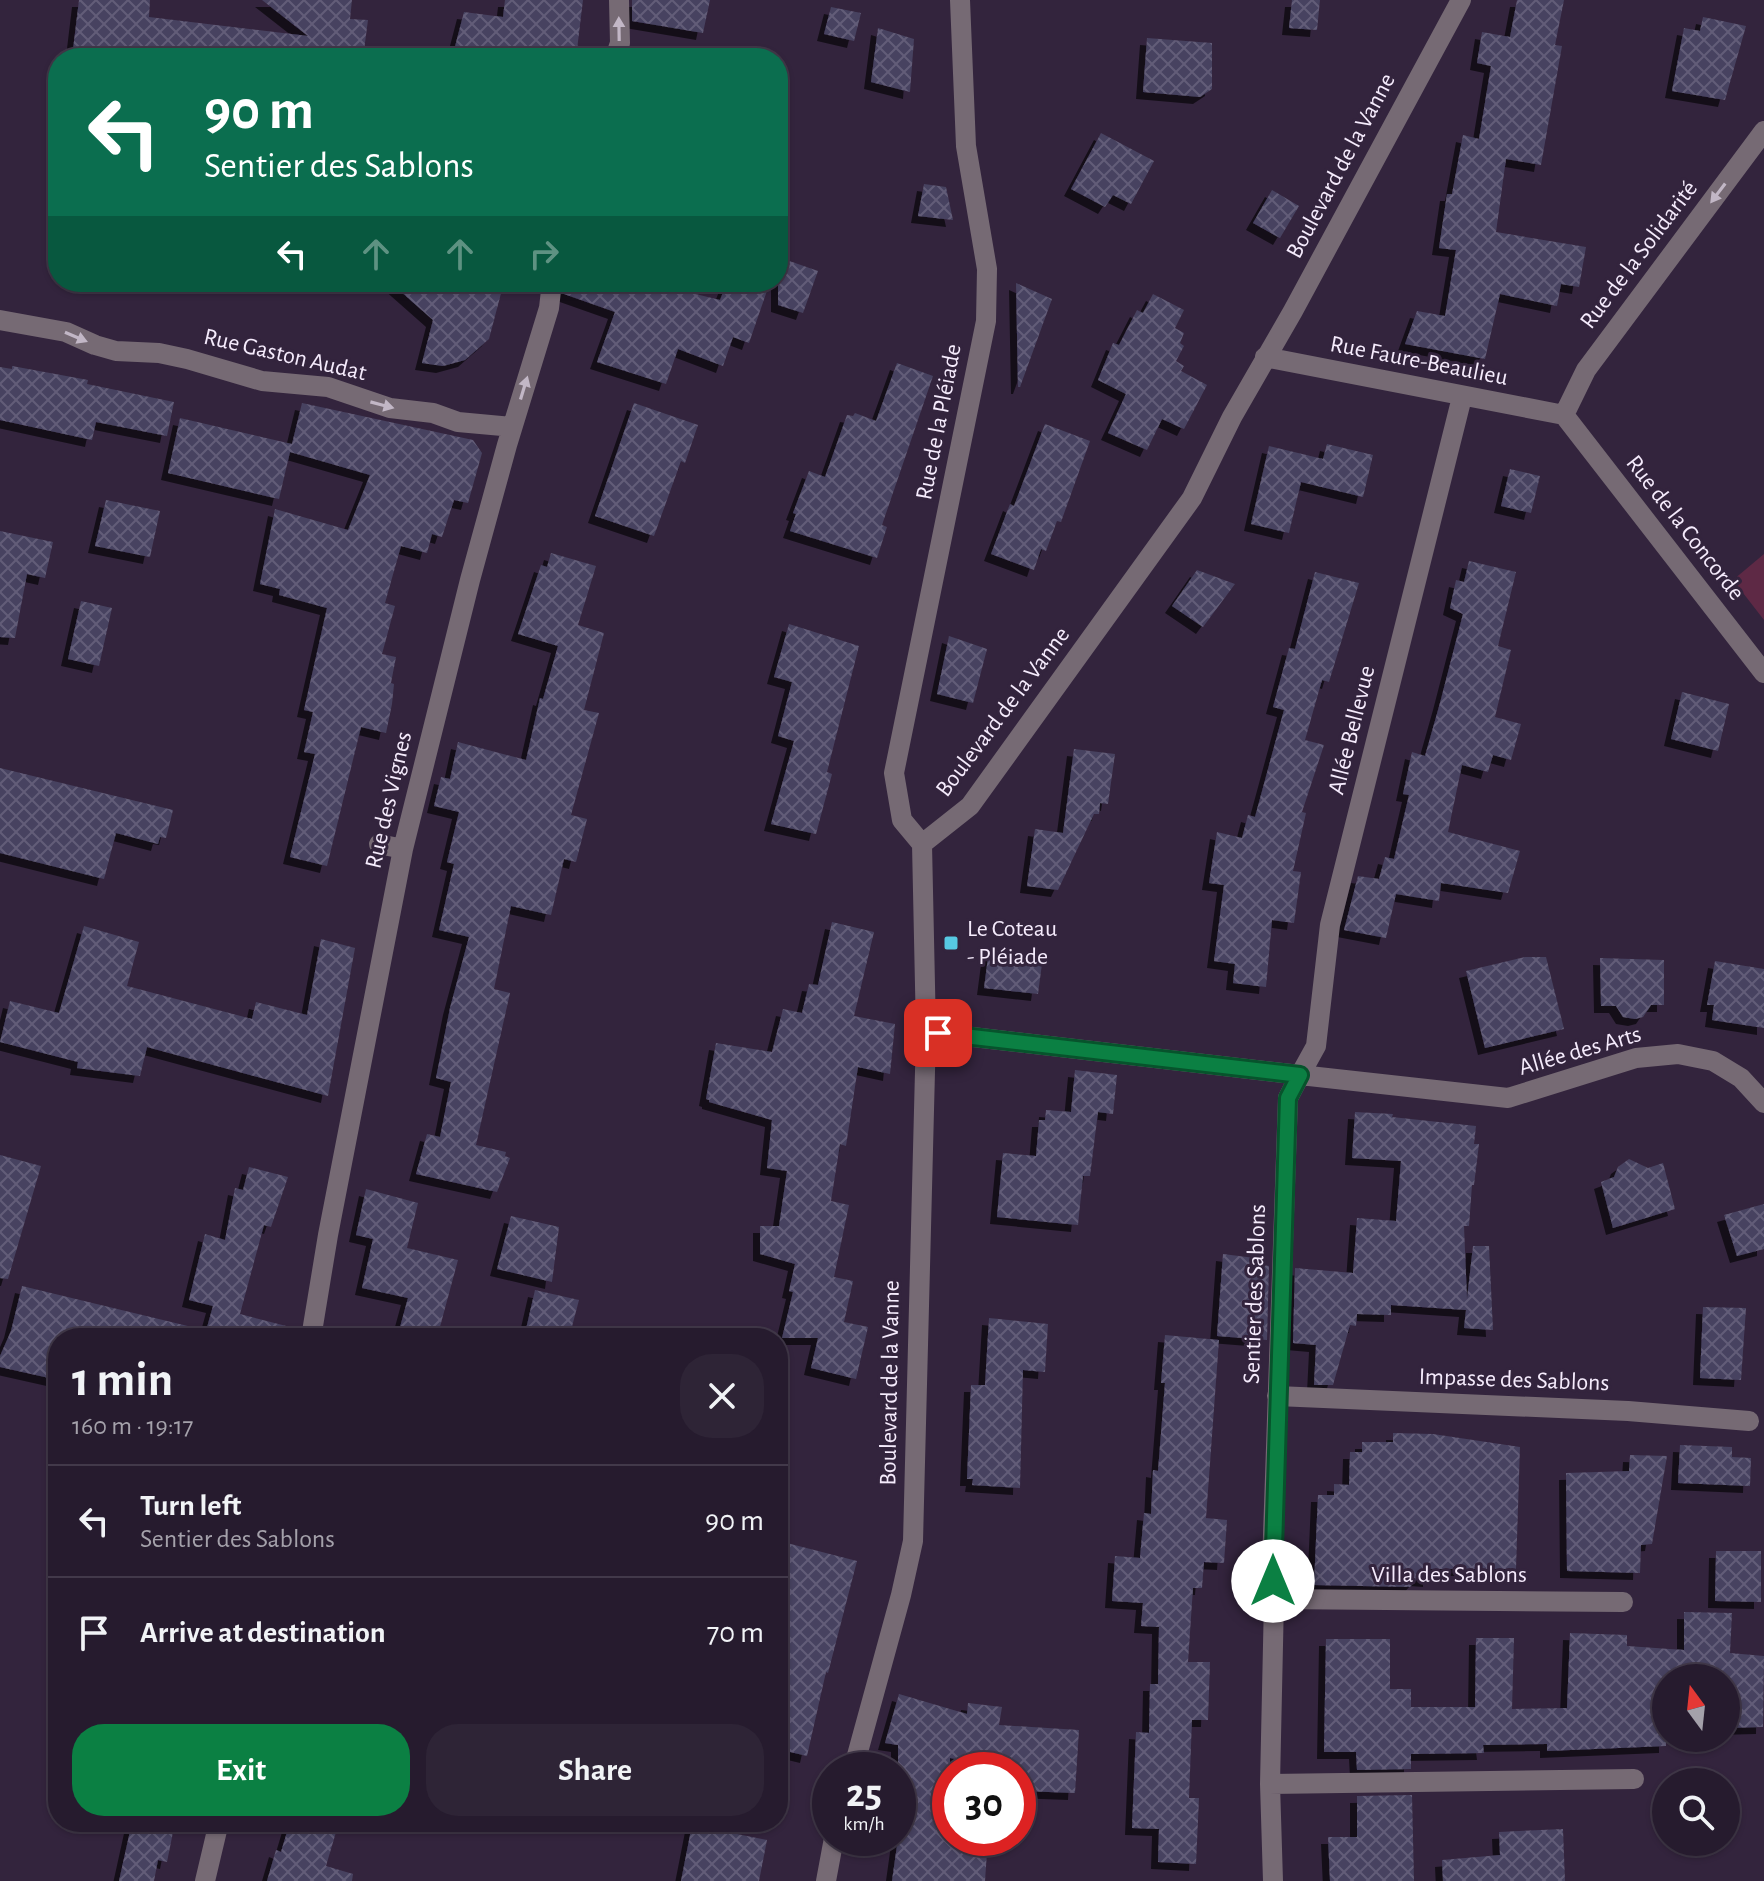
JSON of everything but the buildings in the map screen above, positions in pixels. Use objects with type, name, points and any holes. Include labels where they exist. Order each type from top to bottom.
[{"type":"street","points":[[618,48],[619,0]]},
{"type":"street","name":"Rue de la Pléiade","points":[[922,844],[902,820],[894,773],[986,321],[987,269],[968,173],[960,0]]},
{"type":"street","name":"Boulevard de la Vanne","points":[[858,1752],[913,1541],[926,1032],[922,844],[970,806],[1192,498],[1265,357],[1293,311],[1461,0]]},
{"type":"street","name":"Rue de la Solidarité","points":[[1564,415],[1586,370],[1764,131]]},
{"type":"street","name":"Rue des Vignes","points":[[313,1328],[403,849],[470,580],[549,308],[551,292]]},
{"type":"street","name":"Rue Gaston Audat","points":[[0,320],[66,332],[116,351],[159,353],[262,381],[328,387],[390,408],[433,413],[458,422],[512,427]]},
{"type":"street","name":"Rue Faure-Beaulieu","points":[[1265,357],[1564,415]]},
{"type":"street","name":"Allée Bellevue","points":[[1300,1075],[1316,1046],[1330,925],[1462,397]]},
{"type":"street","name":"Rue de la Concorde","points":[[1564,415],[1764,673]]},
{"type":"street","points":[[379,844],[403,849]]},
{"type":"street","points":[[938,1033],[1300,1075]]},
{"type":"street","name":"Allée des Arts","points":[[1300,1075],[1508,1098],[1636,1058],[1678,1054],[1713,1061],[1741,1078],[1764,1103]]},
{"type":"street","name":"Sentier des Sablons","points":[[1273,1881],[1270,1784],[1277,1396],[1288,1098],[1300,1075]]},
{"type":"street","name":"Impasse des Sablons","points":[[1277,1396],[1628,1411],[1749,1421]]},
{"type":"street","name":"Villa des Sablons","points":[[1274,1599],[1623,1602]]},
{"type":"street","points":[[1270,1784],[1634,1779]]},
{"type":"street","points":[[205,1881],[217,1832]]},
{"type":"street","points":[[826,1881],[831,1856]]},
{"type":"shaded area","points":[[1764,554],[1764,620],[1733,580]]},
{"type":"place","name":"Le Coteau - Pléiade","points":[[951,943]]},
{"type":"route","points":[[938,1033],[1300,1075],[1288,1098],[1273,1581]]}]
